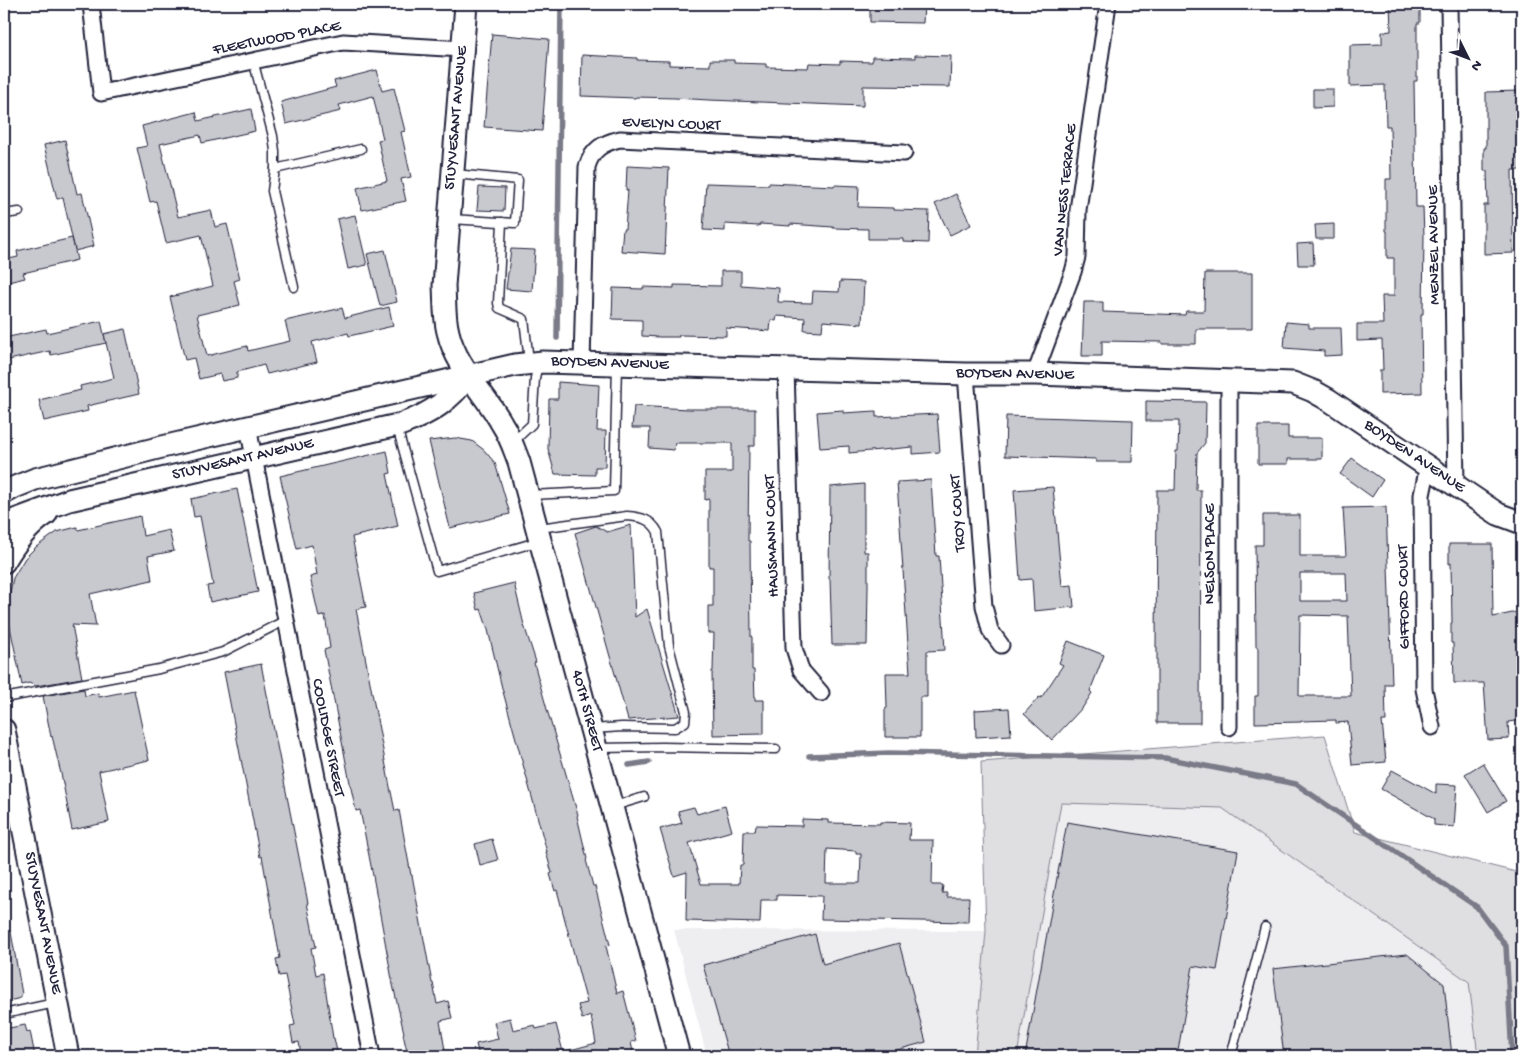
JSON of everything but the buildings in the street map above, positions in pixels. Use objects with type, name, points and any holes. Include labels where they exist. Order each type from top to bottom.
[{"type":"main road","name":"STUYVESANT AVENUE","points":[[466,4],[444,286],[448,332],[454,349],[470,376]]},
{"type":"main road","name":"BOYDEN AVENUE","points":[[470,376],[534,363],[582,363],[966,374],[1035,374],[1293,383],[1329,400],[1498,514],[1522,524]]},
{"type":"main road","name":"STUYVESANT AVENUE","points":[[4,524],[69,500],[397,425],[419,418],[436,409],[470,376]]},
{"type":"main road","name":"STUYVESANT AVENUE","points":[[4,493],[15,487],[58,473],[470,376]]},
{"type":"main road","name":"40TH STREET","points":[[470,376],[502,424],[512,443],[528,495],[679,1056]]},
{"type":"main road","points":[[4,562],[14,546],[38,520],[69,500]]},
{"type":"main road","name":"STUYVESANT AVENUE","points":[[4,730],[68,1056]]},
{"type":"street","name":"FLEETWOOD PLACE","points":[[91,4],[101,93],[343,42],[462,49]]},
{"type":"street","name":"VAN NESS TERRACE","points":[[1035,374],[1074,272],[1077,257],[1078,210],[1108,4]]},
{"type":"street","name":"MENZEL AVENUE","points":[[1449,4],[1456,486]]},
{"type":"street","name":"EVELYN COURT","points":[[582,363],[587,167],[590,157],[598,148],[608,142],[620,139],[904,153]]},
{"type":"street","name":"HAUSMANN COURT","points":[[786,369],[794,648],[801,670],[821,693]]},
{"type":"street","name":"TROY COURT","points":[[966,374],[984,606],[990,630],[1001,646]]},
{"type":"street","name":"NELSON PLACE","points":[[1229,381],[1229,727]]},
{"type":"street","name":"COOLIDGE STREET","points":[[248,427],[372,1056]]},
{"type":"street","name":"GIFFORD COURT","points":[[1428,466],[1422,496],[1424,689],[1432,727]]},
{"type":"lane","points":[[253,60],[273,136],[275,169],[272,191],[294,287]]},
{"type":"lane","points":[[275,169],[361,149]]},
{"type":"lane","points":[[449,219],[515,223],[518,180],[453,174]]},
{"type":"lane","points":[[4,214],[19,212]]},
{"type":"lane","points":[[502,222],[499,308],[524,318],[534,363],[532,424],[512,443]]},
{"type":"lane","points":[[528,495],[614,491],[617,364]]},
{"type":"lane","points":[[397,425],[437,571],[538,535],[627,516],[642,517],[649,520],[655,526],[658,532],[669,646],[686,717],[685,722],[675,728],[622,727],[593,739]]},
{"type":"lane","points":[[4,698],[159,669],[223,652],[286,620]]},
{"type":"lane","points":[[593,739],[663,747],[776,749]]},
{"type":"lane","points":[[612,807],[644,797]]},
{"type":"lane","points":[[1231,1056],[1265,927]]},
{"type":"lane","points":[[4,1014],[57,1003]]},
{"type":"shaded area","points":[[1325,735],[1355,832],[1520,873],[1522,886],[1522,1056],[1478,1056],[1469,982],[1222,808],[1061,803],[1017,1056],[975,1056],[986,931],[981,762]]},
{"type":"shaded area","points":[[1061,803],[1222,808],[1469,982],[1478,1056],[1017,1056]]},
{"type":"shaded area","points":[[674,930],[986,931],[975,1056],[707,1056]]},
{"type":"waterway","points":[[557,338],[561,4]]},
{"type":"waterway","points":[[809,756],[889,753],[1165,758],[1296,784],[1477,907],[1506,946],[1512,1056]]},
{"type":"waterway","points":[[629,765],[649,762]]}]
